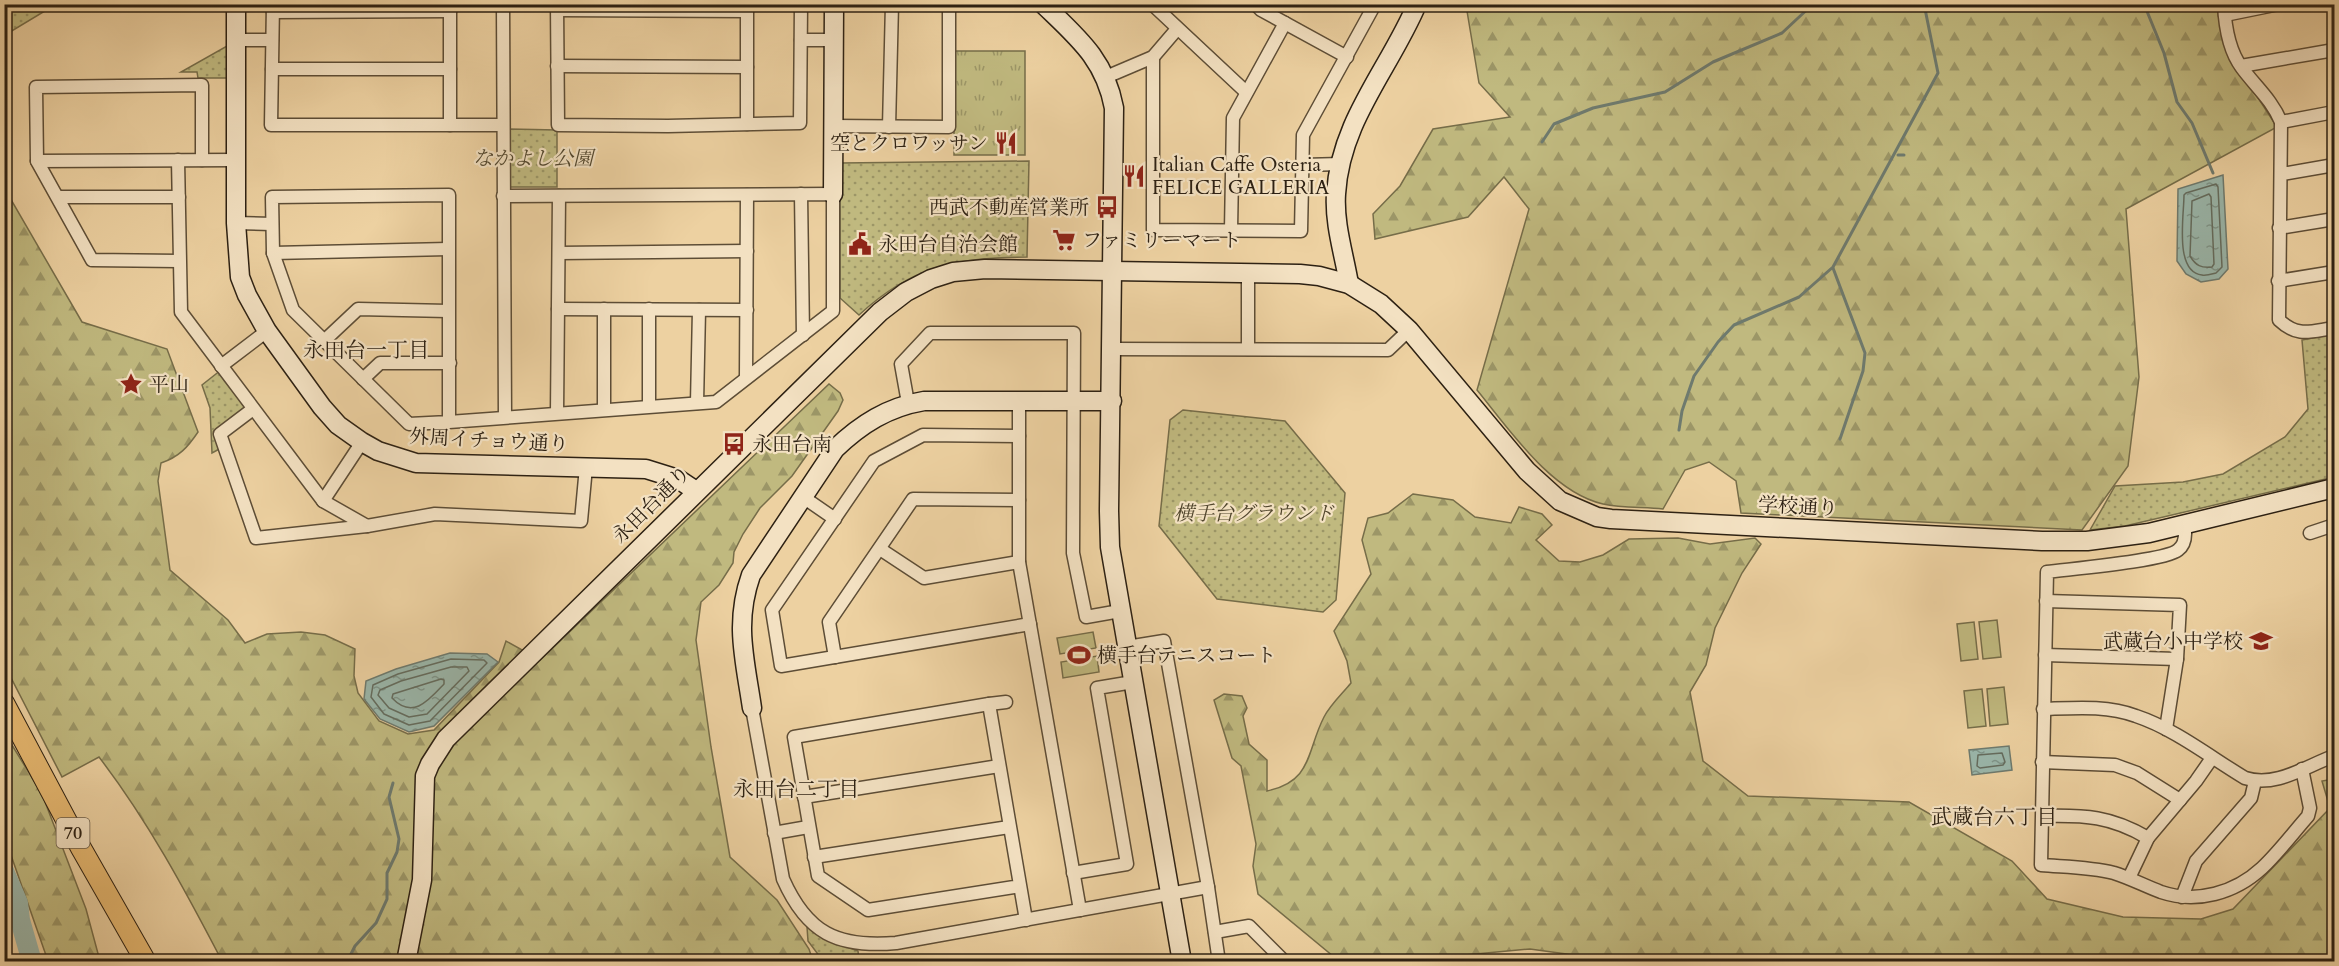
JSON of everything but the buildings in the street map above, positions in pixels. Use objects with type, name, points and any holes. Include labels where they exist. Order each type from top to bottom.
[{"type":"main road","name":"70","points":[[4,703],[81,848],[146,962]]},
{"type":"street","name":"外周イチョウ通り","points":[[236,4],[235,160],[240,276],[267,331],[322,407],[338,425],[378,451],[416,463],[646,469],[678,479],[696,491]]},
{"type":"street","points":[[503,4],[505,417]]},
{"type":"street","points":[[747,124],[747,8],[557,7],[558,125],[668,126],[800,123],[801,4]]},
{"type":"street","points":[[449,422],[449,195],[272,197],[273,253],[293,310],[409,424],[449,422],[604,409],[716,402],[833,311],[834,4]]},
{"type":"street","points":[[889,127],[892,4]]},
{"type":"street","points":[[833,126],[949,127],[949,4]]},
{"type":"street","points":[[1042,4],[1092,55],[1106,77],[1114,108],[1112,401],[1108,511],[1110,547],[1182,962]]},
{"type":"street","points":[[1152,4],[1246,92]]},
{"type":"street","points":[[1255,4],[1347,57]]},
{"type":"street","points":[[1153,57],[1153,230],[1301,231],[1303,135],[1375,4]]},
{"type":"street","points":[[1349,284],[1336,219],[1336,192],[1341,164],[1356,116],[1417,4]]},
{"type":"street","points":[[2279,4],[2224,10],[2230,42],[2241,66],[2266,94],[2282,122],[2279,320],[2289,330],[2302,333],[2334,328]]},
{"type":"street","points":[[450,125],[450,8],[273,8],[271,125],[450,125],[503,125]]},
{"type":"street","points":[[1231,230],[1233,118],[1285,23]]},
{"type":"street","points":[[1106,77],[1153,57],[1177,29]]},
{"type":"street","points":[[234,40],[272,40]]},
{"type":"street","points":[[801,40],[834,40]]},
{"type":"street","points":[[2241,66],[2334,50]]},
{"type":"street","points":[[557,66],[747,67]]},
{"type":"street","points":[[272,69],[450,69]]},
{"type":"street","points":[[179,261],[92,260],[37,161],[36,87],[202,85],[202,160]]},
{"type":"street","points":[[2282,122],[2334,112]]},
{"type":"street","points":[[178,160],[181,312],[323,501],[367,526]]},
{"type":"street","points":[[37,161],[235,160]]},
{"type":"street","points":[[1303,165],[1341,164]]},
{"type":"street","points":[[2282,174],[2334,165]]},
{"type":"street","points":[[503,196],[833,194]]},
{"type":"street","points":[[747,195],[747,378]]},
{"type":"street","points":[[801,195],[803,334]]},
{"type":"street","points":[[557,413],[559,196]]},
{"type":"street","points":[[58,197],[179,197]]},
{"type":"street","points":[[2279,228],[2334,219]]},
{"type":"street","points":[[236,223],[272,224]]},
{"type":"street","points":[[273,253],[448,249]]},
{"type":"street","points":[[559,253],[747,251]]},
{"type":"street","name":"永田台通り","points":[[406,962],[422,880],[425,776],[446,739],[880,312],[906,292],[953,272],[985,269],[1248,272]]},
{"type":"street","points":[[1248,272],[1248,350]]},
{"type":"street","name":"学校通り","points":[[1248,272],[1319,276],[1349,284],[1381,304],[1409,330],[1527,471],[1560,501],[1597,517],[2060,542],[2115,538],[2334,488]]},
{"type":"street","points":[[2278,281],[2334,272]]},
{"type":"street","points":[[325,340],[358,309],[448,311]]},
{"type":"street","points":[[558,309],[747,310]]},
{"type":"street","points":[[604,309],[604,409]]},
{"type":"street","points":[[649,406],[650,309]]},
{"type":"street","points":[[697,403],[699,310]]},
{"type":"street","points":[[1112,349],[1388,350],[1409,330]]},
{"type":"street","points":[[221,366],[267,331]]},
{"type":"street","points":[[908,403],[901,364],[930,333],[1074,333],[1073,553],[1086,617],[1120,611]]},
{"type":"street","points":[[363,379],[380,363],[450,363]]},
{"type":"street","points":[[1112,401],[924,401],[908,403],[883,413],[850,435],[836,449],[755,567],[745,592],[740,625],[752,708],[783,879],[792,900],[819,929],[854,944],[896,944],[1208,887]]},
{"type":"street","points":[[1019,401],[1019,562],[1080,910]]},
{"type":"street","points":[[253,409],[220,434],[256,538],[367,526],[435,514],[581,521],[586,467]]},
{"type":"street","points":[[1019,436],[923,435],[874,461],[772,610],[781,666],[1030,624]]},
{"type":"street","points":[[323,501],[362,442]]},
{"type":"street","points":[[803,497],[835,519]]},
{"type":"street","points":[[835,657],[829,622],[913,499],[1019,500]]},
{"type":"street","points":[[2184,524],[2185,539],[2177,552],[2094,567],[2047,572],[2041,865],[2089,868],[2129,878],[2161,892],[2182,897],[2198,898],[2222,892],[2245,881],[2263,868],[2310,812],[2302,769]]},
{"type":"street","points":[[2310,533],[2334,525]]},
{"type":"street","points":[[880,549],[924,578],[1019,562]]},
{"type":"street","points":[[2046,601],[2180,605],[2177,659],[2166,729]]},
{"type":"street","points":[[1127,647],[1164,641],[1208,887],[1219,962]]},
{"type":"street","points":[[2045,655],[2177,659]]},
{"type":"street","points":[[1073,873],[1127,864],[1097,688],[1133,682]]},
{"type":"street","points":[[1005,702],[794,737],[818,876],[868,910],[1020,886]]},
{"type":"street","points":[[989,705],[1026,920]]},
{"type":"street","points":[[2043,710],[2083,708],[2135,715],[2166,729],[2246,778],[2255,781],[2278,779],[2334,756]]},
{"type":"street","points":[[2129,878],[2148,838],[2212,758]]},
{"type":"street","points":[[2042,762],[2115,765],[2137,773],[2180,800]]},
{"type":"street","points":[[804,797],[999,766]]},
{"type":"street","points":[[2182,897],[2196,861],[2251,798],[2255,781]]},
{"type":"street","points":[[2043,816],[2078,816],[2110,820],[2126,825],[2148,838]]},
{"type":"street","points":[[774,833],[808,827]]},
{"type":"street","points":[[814,857],[1010,827]]},
{"type":"street","points":[[1215,932],[1249,926],[1285,962]]},
{"type":"green space","points":[[9,4],[55,5],[5,35]]},
{"type":"green space","points":[[1466,5],[2220,5],[2226,45],[2234,67],[2255,93],[2277,127],[2126,209],[2139,377],[2128,466],[2082,530],[1741,513],[1736,481],[1709,462],[1685,470],[1663,509],[1603,504],[1566,487],[1549,473],[1517,440],[1477,390],[1529,209],[1504,177],[1468,217],[1375,239],[1373,214],[1400,186],[1433,129],[1510,117],[1479,83]]},
{"type":"green space","points":[[227,46],[227,78],[198,78],[197,72],[181,72]]},
{"type":"green space","points":[[954,51],[1025,51],[1025,155],[954,155]]},
{"type":"green space","name":"なかよし公園","points":[[509,129],[557,130],[557,187],[508,187]]},
{"type":"green space","points":[[1029,161],[1027,257],[978,259],[936,268],[898,285],[859,315],[840,298],[840,163]]},
{"type":"green space","points":[[4,182],[6,191],[82,322],[167,349],[198,432],[182,451],[161,463],[158,481],[170,570],[228,620],[245,643],[267,634],[301,632],[325,635],[355,649],[354,676],[358,693],[379,721],[408,734],[434,730],[499,662],[506,641],[540,660],[829,384],[840,393],[843,400],[838,411],[792,476],[760,508],[734,552],[733,563],[719,585],[701,602],[696,640],[730,857],[777,900],[809,949],[813,961],[222,961],[165,856],[117,781],[99,757],[62,777],[5,666]]},
{"type":"green space","points":[[2328,335],[2334,380],[2334,477],[2125,526],[2090,530],[2115,486],[2183,482],[2223,474],[2285,437],[2308,409],[2302,340]]},
{"type":"green space","points":[[221,370],[253,409],[220,434],[223,447],[212,453],[210,408],[202,385]]},
{"type":"green space","name":"横手台グラウンド","points":[[1183,410],[1285,421],[1345,493],[1336,600],[1323,612],[1217,599],[1159,526],[1170,420]]},
{"type":"green space","points":[[1413,494],[1453,500],[1475,517],[1511,523],[1519,507],[1542,514],[1552,525],[1536,540],[1559,561],[1580,562],[1603,555],[1629,539],[1678,538],[1710,544],[1755,538],[1761,544],[1742,573],[1715,628],[1706,665],[1690,692],[1703,761],[1748,796],[1909,802],[2012,861],[2047,899],[2123,917],[2201,919],[2233,909],[2330,808],[2322,781],[2334,779],[2334,961],[1625,962],[1530,949],[1465,955],[1461,961],[1339,961],[1258,894],[1253,866],[1256,844],[1241,766],[1232,758],[1214,700],[1224,694],[1242,696],[1247,708],[1243,716],[1249,744],[1267,760],[1267,791],[1293,780],[1301,772],[1327,713],[1351,683],[1347,661],[1334,631],[1371,574],[1362,540],[1368,518],[1388,513]]},
{"type":"green space","points":[[1997,620],[2001,657],[1983,659],[1979,622]]},
{"type":"green space","points":[[1974,622],[1978,659],[1961,661],[1957,624]]},
{"type":"green space","points":[[1093,632],[1096,648],[1060,654],[1057,638]]},
{"type":"green space","points":[[1097,656],[1099,672],[1063,678],[1061,662]]},
{"type":"green space","points":[[2004,687],[2008,724],[1990,726],[1987,689]]},
{"type":"green space","points":[[1982,689],[1986,726],[1968,728],[1964,691]]},
{"type":"green space","points":[[4,732],[42,794],[86,909],[100,961],[48,961],[5,838]]},
{"type":"green space","points":[[807,927],[821,937],[858,951],[859,961],[823,961],[808,941]]},
{"type":"water","points":[[2223,175],[2228,269],[2219,279],[2201,282],[2186,274],[2177,261],[2178,189]]},
{"type":"water","points":[[450,653],[487,654],[498,662],[434,726],[409,732],[380,719],[364,699],[366,681],[396,669]]},
{"type":"water","points":[[2009,746],[2012,770],[1972,775],[1969,750]]},
{"type":"waterway","points":[[1542,142],[1554,124],[1593,108],[1665,92],[1713,62],[1782,33],[1813,4]]},
{"type":"waterway","points":[[1679,430],[1682,411],[1694,376],[1718,342],[1734,325],[1799,297],[1833,267],[1938,73],[1924,4]]},
{"type":"waterway","points":[[2144,4],[2164,53],[2177,102],[2192,123],[2213,173]]},
{"type":"waterway","points":[[1898,155],[1904,155]]},
{"type":"waterway","points":[[1833,268],[1865,353],[1863,371],[1840,439]]},
{"type":"waterway","points":[[347,962],[355,946],[376,923],[387,899],[387,873],[397,852],[399,839],[389,797],[393,783]]},
{"type":"waterway","points":[[4,871],[18,903],[20,920],[32,962]]},
{"type":"place","name":"空とクロワッサン","points":[[1006,143]]},
{"type":"place","name":"Italian Caffe Osteria FELICE GALLERIA","points":[[1134,176]]},
{"type":"place","name":"西武不動産営業所","points":[[1107,207]]},
{"type":"place","name":"ファミリーマート","points":[[1064,240]]},
{"type":"place","name":"永田台自治会館","points":[[860,244]]},
{"type":"place","name":"平山","points":[[131,384]]},
{"type":"place","name":"永田台南","points":[[734,444]]},
{"type":"place","name":"武蔵台小中学校","points":[[2261,641]]},
{"type":"place","name":"横手台テニスコート","points":[[1079,655]]},
{"type":"district","name":"永田台一丁目","points":[[366,350]]},
{"type":"district","name":"永田台二丁目","points":[[796,789]]},
{"type":"district","name":"武蔵台六丁目","points":[[1994,817]]}]
